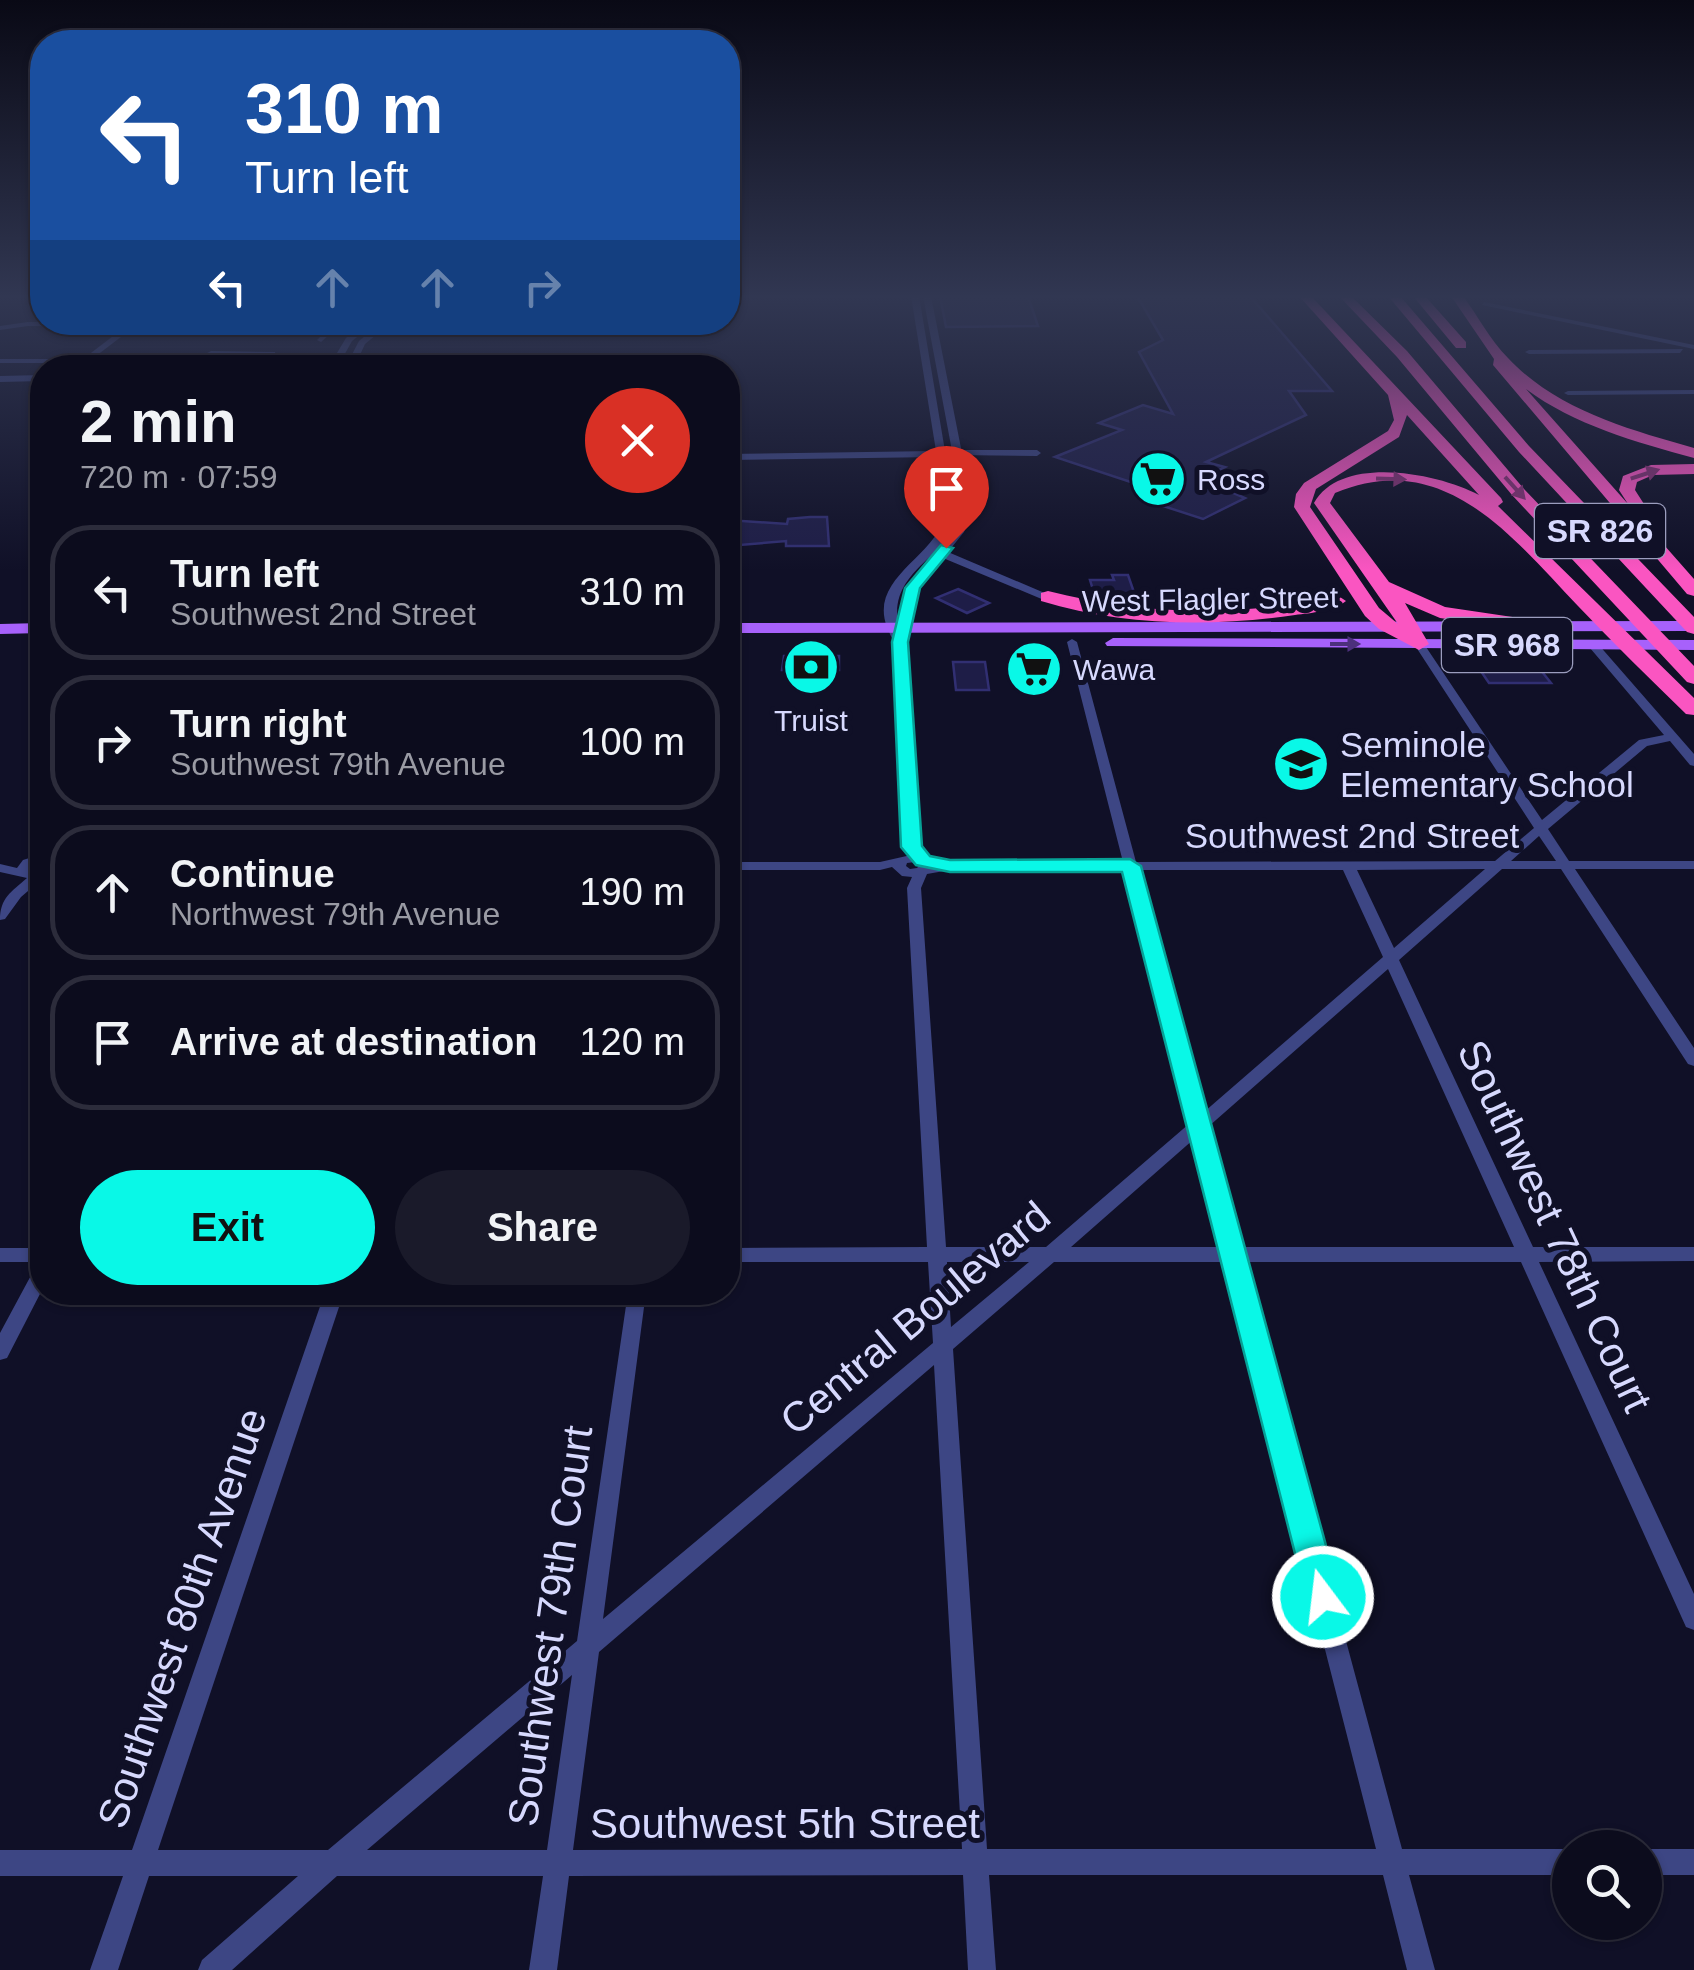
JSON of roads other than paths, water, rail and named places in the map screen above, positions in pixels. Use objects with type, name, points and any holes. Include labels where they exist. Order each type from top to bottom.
[{"type":"highway","points":[[1390,388],[1534,549],[1694,710]]},
{"type":"highway","name":"SR 826","points":[[1430,388],[1518,492],[1694,678]]},
{"type":"highway","name":"SR 826","points":[[1472,388],[1524,449],[1694,627]]},
{"type":"highway","points":[[1518,388],[1694,590]]},
{"type":"highway","points":[[1533,388],[1573,410],[1694,454]]},
{"type":"highway","points":[[1396,394],[1401,413],[1394,434],[1319,479],[1304,494],[1302,507],[1386,625],[1419,644]]},
{"type":"highway","points":[[1512,410],[1525,427],[1524,449]]},
{"type":"highway","points":[[1674,568],[1668,551],[1629,494],[1627,482],[1651,470],[1694,468]]},
{"type":"highway","points":[[1419,644],[1382,585],[1324,510],[1323,496],[1336,486],[1379,478],[1446,487],[1490,508],[1534,549]]},
{"type":"highway","points":[[1222,625],[1314,614],[1337,602],[1344,593],[1347,574]]},
{"type":"highway","points":[[1382,585],[1440,612],[1533,626]]},
{"type":"highway","points":[[1048,597],[1084,610],[1125,614],[1284,613],[1337,602]]},
{"type":"main road","name":"West Flagler Street","points":[[740,640],[1222,625],[1694,627]]},
{"type":"main road","points":[[0,629],[30,628]]},
{"type":"main road","name":"West Flagler Street","points":[[898,633],[1072,642],[1694,645]]},
{"type":"main road","points":[[0,642],[30,642]]},
{"type":"street","points":[[931,388],[950,520],[894,591],[982,1970]]},
{"type":"street","points":[[898,633],[910,593],[958,532],[968,511],[945,388]]},
{"type":"street","points":[[1568,393],[1694,392]]},
{"type":"street","points":[[740,453],[1038,453]]},
{"type":"street","points":[[918,560],[938,556],[1048,597]]},
{"type":"street","points":[[1072,642],[1422,1970]]},
{"type":"street","points":[[1419,644],[1694,1060]]},
{"type":"street","points":[[1594,646],[1694,762]]},
{"type":"street","name":"Central Boulevard","points":[[212,1970],[331,1864],[1050,1255],[1542,828],[1643,743],[1672,737]]},
{"type":"street","points":[[0,867],[30,865]]},
{"type":"street","name":"Southwest 78th Court","points":[[1348,865],[1694,1619]]},
{"type":"street","name":"Southwest 2nd Street","points":[[740,866],[1694,865]]},
{"type":"street","points":[[0,916],[30,871]]},
{"type":"street","points":[[740,1255],[1694,1254]]},
{"type":"street","points":[[0,1255],[30,1255]]},
{"type":"street","points":[[0,1352],[30,1296]]},
{"type":"street","name":"Southwest 80th Avenue","points":[[104,1970],[331,1305]]},
{"type":"street","name":"Southwest 79th Court","points":[[542,1970],[634,1305]]},
{"type":"street","name":"Southwest 5th Street","points":[[0,1863],[1552,1862]]},
{"type":"street","points":[[1662,1862],[1694,1862]]},
{"type":"place","name":"Ross","points":[[1158,479]]},
{"type":"place","name":"Truist","points":[[811,667]]},
{"type":"place","name":"Wawa","points":[[1034,669]]},
{"type":"place","name":"Seminole Elementary School","points":[[1301,764]]}]
